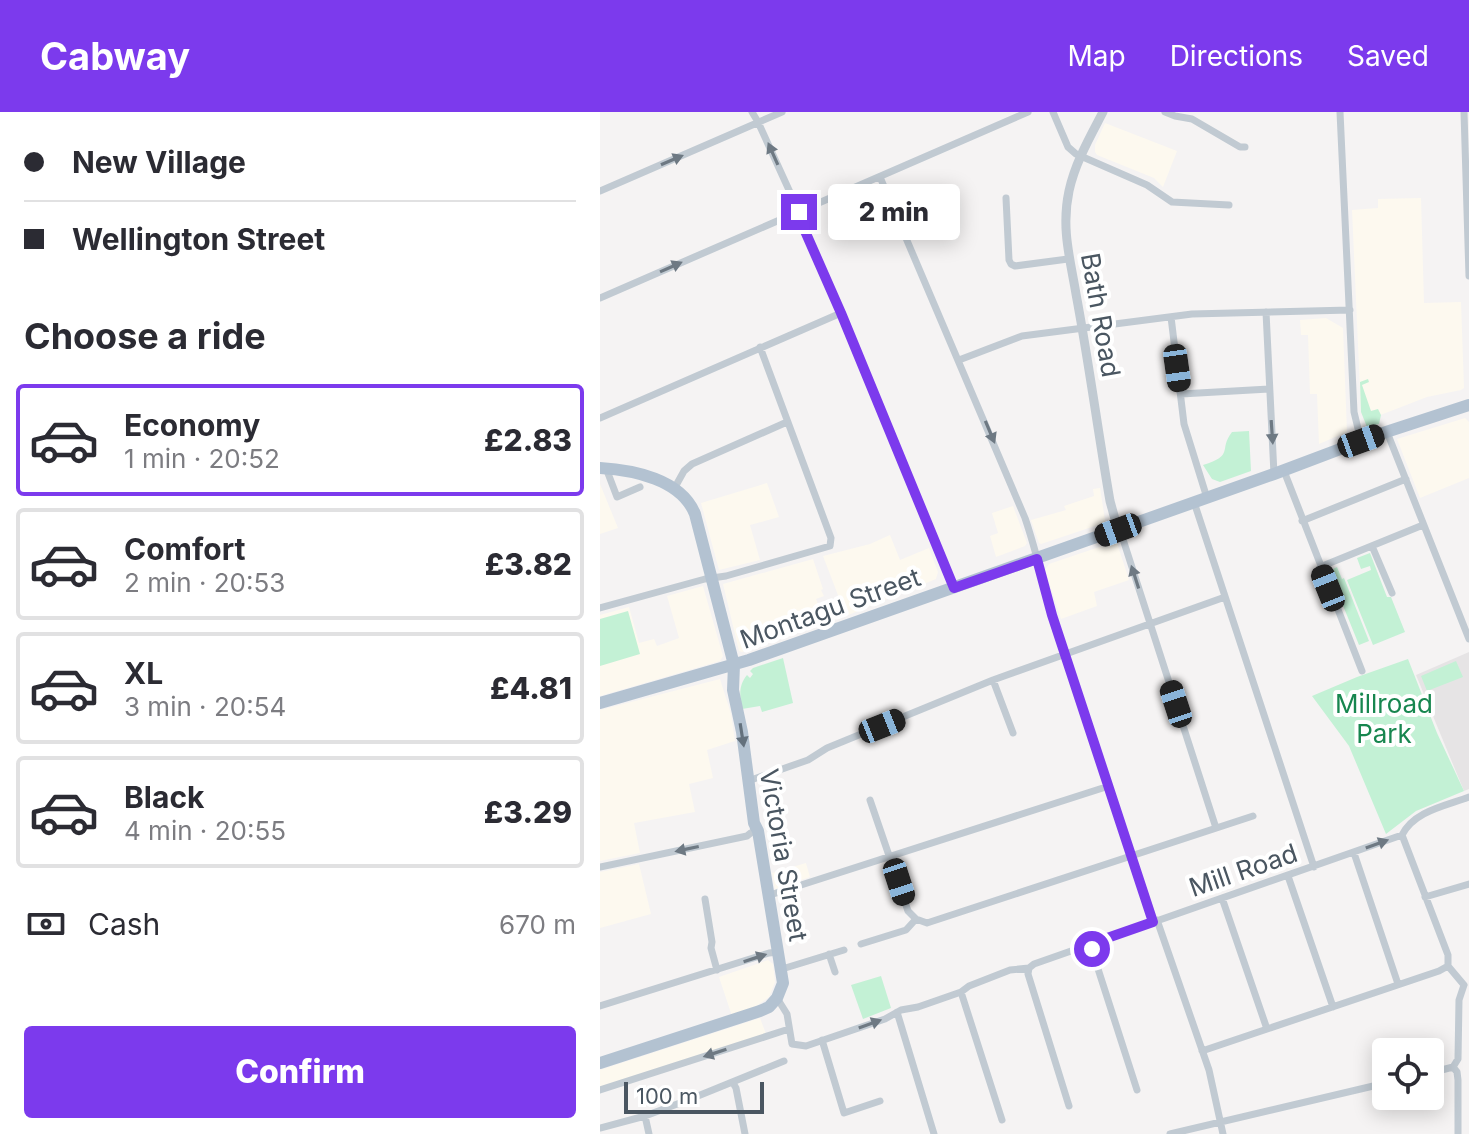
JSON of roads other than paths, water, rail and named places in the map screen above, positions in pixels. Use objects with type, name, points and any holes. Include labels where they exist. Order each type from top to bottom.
[{"type":"main road","name":"Montagu Street","points":[[600,703],[734,665],[1469,405]]},
{"type":"main road","points":[[603,468],[644,476],[674,489]]},
{"type":"main road","name":"Victoria Street","points":[[674,489],[692,508],[734,665],[733,690],[782,969],[783,983],[777,998]]},
{"type":"main road","points":[[600,1063],[760,1011],[777,998]]},
{"type":"street","points":[[752,112],[799,212],[954,588]]},
{"type":"street","points":[[600,191],[782,112]]},
{"type":"street","points":[[600,298],[1028,112]]},
{"type":"street","points":[[1053,112],[1068,147],[1081,156],[1147,185],[1172,202],[1229,205]]},
{"type":"street","name":"Bath Road","points":[[1103,112],[1069,189],[1066,247],[1110,501],[1119,530]]},
{"type":"street","points":[[1165,112],[1192,119],[1245,147]]},
{"type":"street","points":[[1340,112],[1354,412],[1361,441]]},
{"type":"street","points":[[1464,112],[1469,276]]},
{"type":"street","points":[[880,177],[1025,518],[1131,855],[1209,1070],[1223,1134]]},
{"type":"street","points":[[1006,198],[1011,264],[1068,259]]},
{"type":"street","points":[[959,360],[1022,336],[1081,328],[1192,314],[1350,310]]},
{"type":"street","points":[[1266,312],[1269,389],[1279,473],[1302,521],[1362,671]]},
{"type":"street","points":[[600,418],[841,313]]},
{"type":"street","points":[[1171,317],[1184,424],[1225,597],[1314,867]]},
{"type":"street","points":[[600,608],[830,546],[760,347]]},
{"type":"street","points":[[1181,394],[1269,389]]},
{"type":"street","points":[[674,489],[684,471],[692,464],[787,422]]},
{"type":"street","points":[[1387,432],[1469,639]]},
{"type":"street","points":[[603,468],[617,497],[640,487]]},
{"type":"street","points":[[1302,521],[1406,479]]},
{"type":"street","points":[[1320,567],[1423,525]]},
{"type":"street","points":[[1119,530],[1216,828]]},
{"type":"street","points":[[1372,546],[1392,593]]},
{"type":"street","points":[[748,781],[808,760],[827,748],[993,680],[1225,597]]},
{"type":"street","points":[[993,680],[1013,733]]},
{"type":"street","points":[[770,895],[1109,786]]},
{"type":"street","name":"Mill Road","points":[[789,1029],[792,1044],[806,1046],[904,1009],[961,992],[1010,970],[1029,968],[1402,835],[1407,825],[1419,816],[1469,797]]},
{"type":"street","points":[[870,800],[908,911],[916,919],[927,923],[1253,816]]},
{"type":"street","points":[[600,867],[747,836],[753,831],[754,823]]},
{"type":"street","points":[[1402,835],[1448,955],[1448,966],[1467,983],[1459,1000],[1458,1059],[1453,1067],[1444,1069]]},
{"type":"street","points":[[1354,853],[1398,984]]},
{"type":"street","points":[[1288,876],[1333,1007]]},
{"type":"street","points":[[1425,897],[1469,884]]},
{"type":"street","points":[[1222,898],[1267,1029]]},
{"type":"street","points":[[705,899],[717,970]]},
{"type":"street","points":[[861,944],[906,930],[916,919]]},
{"type":"street","points":[[1090,944],[1137,1090]]},
{"type":"street","points":[[782,969],[844,950]]},
{"type":"street","points":[[600,1006],[779,952]]},
{"type":"street","points":[[829,954],[835,972]]},
{"type":"street","points":[[1202,1051],[1448,966]]},
{"type":"street","points":[[1029,968],[1028,974],[1069,1106]]},
{"type":"street","points":[[961,992],[1002,1120]]},
{"type":"street","points":[[600,1090],[789,1029],[787,1014],[777,998]]},
{"type":"street","points":[[897,1012],[934,1134]]},
{"type":"street","points":[[822,1040],[844,1113],[880,1101]]},
{"type":"street","points":[[600,1128],[645,1116],[784,1061]]},
{"type":"street","points":[[1453,1067],[1458,1080],[1458,1134]]},
{"type":"street","points":[[733,1083],[745,1134]]},
{"type":"street","points":[[1170,1134],[1372,1086]]},
{"type":"street","points":[[645,1116],[649,1134]]},
{"type":"park label","name":"Millroad Park","points":[[1384,718]]}]
